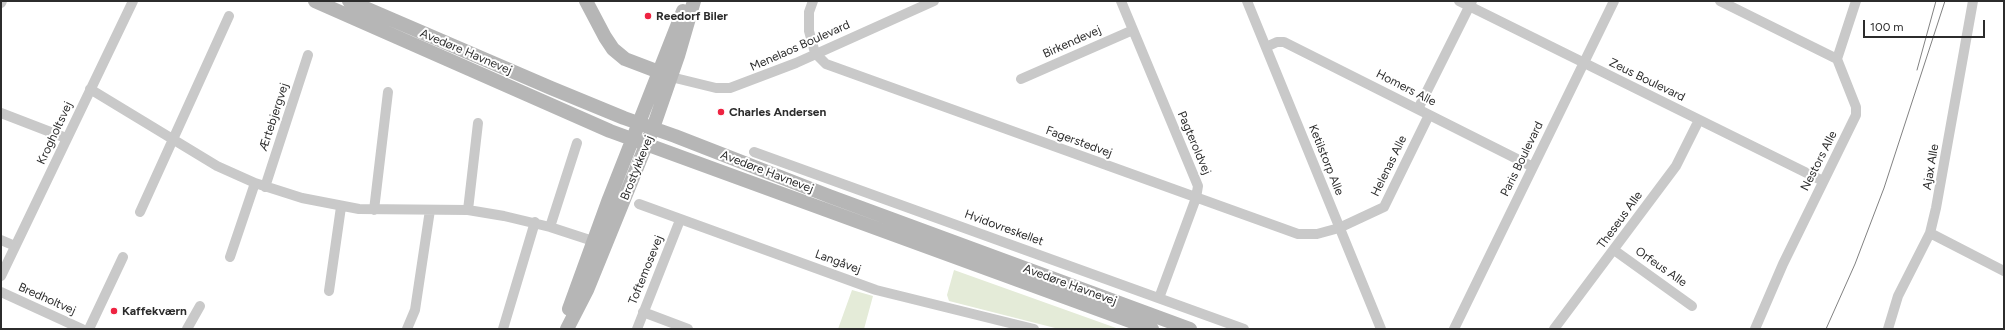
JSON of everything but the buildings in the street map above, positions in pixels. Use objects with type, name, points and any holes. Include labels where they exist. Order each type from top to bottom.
[{"type":"street","name":"Krogholtsvej","points":[[1,276],[132,1]]},
{"type":"street","name":"Avedøre Havnevej","points":[[316,1],[544,103],[632,139],[1152,329]]},
{"type":"street","name":"Avedøre Havnevej","points":[[349,1],[551,88],[639,123],[829,196],[1190,329]]},
{"type":"street","points":[[586,1],[613,49],[625,59],[665,75]]},
{"type":"street","name":"Brostykkevej","points":[[563,329],[576,286],[599,243],[653,128],[665,75],[686,1]]},
{"type":"street","name":"Brostykkevej","points":[[566,329],[586,290],[599,243],[632,139],[665,75],[694,1]]},
{"type":"street","points":[[813,1],[809,12],[809,31],[815,53]]},
{"type":"street","name":"Menelaos Boulevard","points":[[665,75],[716,88],[730,88],[753,81],[934,1]]},
{"type":"street","name":"Pagteroldvej","points":[[1121,1],[1198,186],[1196,198],[1159,298]]},
{"type":"street","name":"Ketilstorp Alle","points":[[1247,1],[1381,329]]},
{"type":"street","name":"Zeus Boulevard","points":[[1459,1],[1470,3],[1584,63],[1823,181]]},
{"type":"street","name":"Paris Boulevard","points":[[1454,329],[1614,1]]},
{"type":"street","points":[[1720,1],[1740,5],[1837,59],[1856,1]]},
{"type":"street","name":"Ajax Alle","points":[[1888,329],[1898,296],[1930,233],[1936,208],[1973,1]]},
{"type":"street","points":[[1418,109],[1470,3]]},
{"type":"street","points":[[140,212],[229,16]]},
{"type":"street","name":"Birkendevej","points":[[1022,79],[1133,30]]},
{"type":"street","name":"Homers Alle","points":[[1266,47],[1277,42],[1284,42],[1533,166]]},
{"type":"street","name":"Fagerstedvej","points":[[815,53],[826,64],[1298,234],[1317,234],[1339,228]]},
{"type":"street","name":"Ærtebjergvej","points":[[230,258],[260,185],[308,55]]},
{"type":"street","name":"Nestors Alle","points":[[1755,329],[1783,264],[1856,115],[1856,107],[1837,59]]},
{"type":"street","points":[[90,90],[217,166],[260,185],[302,198],[341,207],[374,210],[468,210],[535,222],[599,243]]},
{"type":"street","points":[[374,210],[388,92]]},
{"type":"street","points":[[1,113],[66,138]]},
{"type":"street","name":"Helenas Alle","points":[[1339,228],[1384,207],[1429,115]]},
{"type":"street","name":"Theseus Alle","points":[[1554,329],[1676,166],[1699,120]]},
{"type":"street","points":[[468,210],[478,123]]},
{"type":"street","points":[[550,227],[578,143]]},
{"type":"street","name":"Hvidovreskellet","points":[[754,152],[1244,329]]},
{"type":"street","name":"Langåvej","points":[[639,204],[876,290],[1034,329]]},
{"type":"street","points":[[329,291],[341,207]]},
{"type":"street","points":[[407,329],[415,310],[430,210]]},
{"type":"street","name":"Toftemosevej","points":[[636,329],[680,220]]},
{"type":"street","points":[[503,329],[535,222]]},
{"type":"street","points":[[1930,233],[2004,271]]},
{"type":"street","points":[[1,240],[15,246]]},
{"type":"street","name":"Orfeus Alle","points":[[1614,250],[1692,306]]},
{"type":"street","points":[[89,329],[123,257]]},
{"type":"street","name":"Bredholtvej","points":[[1,292],[82,329]]},
{"type":"street","points":[[187,329],[200,306]]},
{"type":"street","points":[[643,312],[688,329]]},
{"type":"green space","points":[[954,270],[1119,329],[1059,329],[949,301],[947,295]]},
{"type":"green space","points":[[852,290],[873,296],[864,329],[838,329]]},
{"type":"tram line","points":[[1917,70],[1936,1]]},
{"type":"tram line","points":[[1826,329],[1855,264],[1884,188],[1945,1]]},
{"type":"place","name":"Reedorf Biler","points":[[648,16]]},
{"type":"place","name":"Charles Andersen","points":[[721,112]]},
{"type":"place","name":"Kaffekværn","points":[[114,311]]}]
